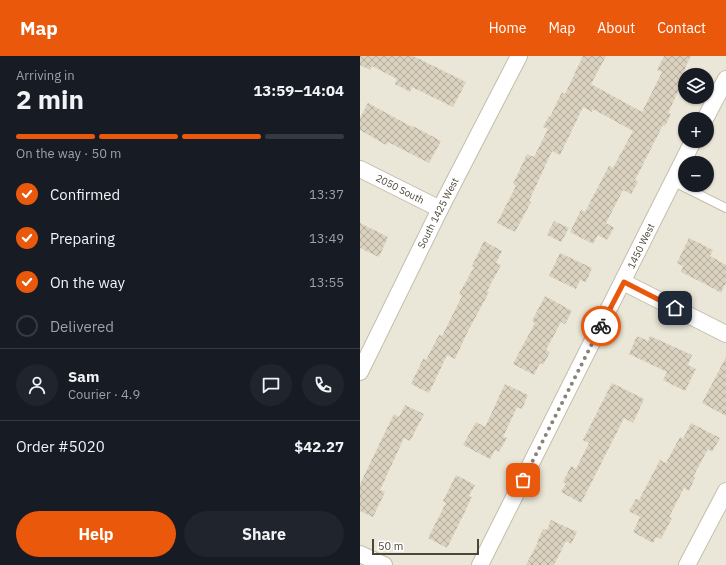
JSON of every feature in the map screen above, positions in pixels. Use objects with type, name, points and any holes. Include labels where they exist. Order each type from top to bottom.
[{"type":"street","name":"South 1425 West","points":[[361,366],[517,57]]},
{"type":"street","points":[[709,112],[726,79]]},
{"type":"street","name":"1450 West","points":[[480,565],[624,282],[672,181],[690,148]]},
{"type":"street","name":"2050 South","points":[[360,169],[440,209]]},
{"type":"street","points":[[624,282],[726,334]]},
{"type":"street","points":[[687,565],[726,491]]},
{"type":"street","points":[[360,554],[384,565]]},
{"type":"lane","points":[[672,181],[726,208]]},
{"type":"shaded area","points":[[360,56],[726,56],[726,565],[360,565]]},
{"type":"building","points":[[360,56],[413,56],[466,82],[453,107],[412,87],[410,92],[395,84],[397,79],[372,66],[370,70],[360,65]]},
{"type":"building","points":[[583,56],[606,56],[591,84],[642,112],[662,72],[657,70],[664,56],[691,56],[685,68],[678,68],[678,92],[668,113],[671,114],[665,126],[663,125],[635,180],[638,182],[631,194],[623,190],[606,223],[614,228],[607,240],[598,235],[593,244],[570,232],[581,210],[585,212],[609,166],[613,168],[633,131],[593,109],[592,112],[583,107],[560,155],[552,151],[529,201],[531,202],[515,232],[497,223],[516,186],[513,184],[527,154],[534,157],[548,129],[543,127],[549,116],[550,117],[562,92],[565,94]]},
{"type":"building","points":[[368,103],[441,141],[429,163],[388,142],[386,145],[360,130],[360,118]]},
{"type":"building","points":[[554,221],[569,228],[561,242],[547,235]]},
{"type":"building","points":[[360,223],[388,237],[379,257],[360,248]]},
{"type":"building","points":[[689,238],[713,250],[710,256],[726,265],[726,283],[721,293],[681,272],[683,266],[677,263]]},
{"type":"building","points":[[484,241],[502,251],[496,263],[501,265],[455,359],[447,355],[429,393],[411,384],[423,359],[426,360],[439,335],[442,336],[462,296],[459,294],[474,267],[472,266]]},
{"type":"building","points":[[560,253],[592,268],[586,282],[580,280],[576,289],[549,276]]},
{"type":"building","points":[[545,296],[572,311],[565,324],[561,322],[546,350],[550,352],[543,365],[540,363],[534,375],[513,364],[535,323],[532,321]]},
{"type":"building","points":[[637,336],[648,341],[650,336],[692,355],[688,365],[696,369],[685,391],[663,380],[667,372],[629,354]]},
{"type":"building","points":[[726,357],[726,416],[702,403]]},
{"type":"building","points":[[612,383],[644,399],[633,423],[624,418],[581,503],[561,492],[566,484],[563,482],[571,466],[576,469],[589,443],[583,440]]},
{"type":"building","points":[[505,384],[528,395],[522,409],[517,407],[503,437],[507,438],[499,452],[495,450],[490,459],[463,445],[476,422],[485,427]]},
{"type":"building","points":[[405,405],[424,414],[410,441],[404,438],[380,490],[385,492],[373,517],[360,511],[360,484],[394,414],[399,417]]},
{"type":"building","points":[[691,423],[720,438],[712,452],[708,449],[693,477],[695,478],[689,491],[684,488],[669,517],[672,518],[661,539],[656,537],[653,543],[633,532],[640,517],[629,511],[636,499],[639,500],[660,460],[666,463],[680,437],[683,439]]},
{"type":"building","points":[[456,475],[475,485],[469,496],[472,497],[447,548],[428,538],[446,503],[443,501]]},
{"type":"building","points":[[551,520],[577,532],[571,544],[566,541],[554,565],[526,565],[543,529],[547,530]]},
{"type":"way so far","points":[[523,480],[601,326]]},
{"type":"route","points":[[601,326],[624,282],[675,308]]}]
